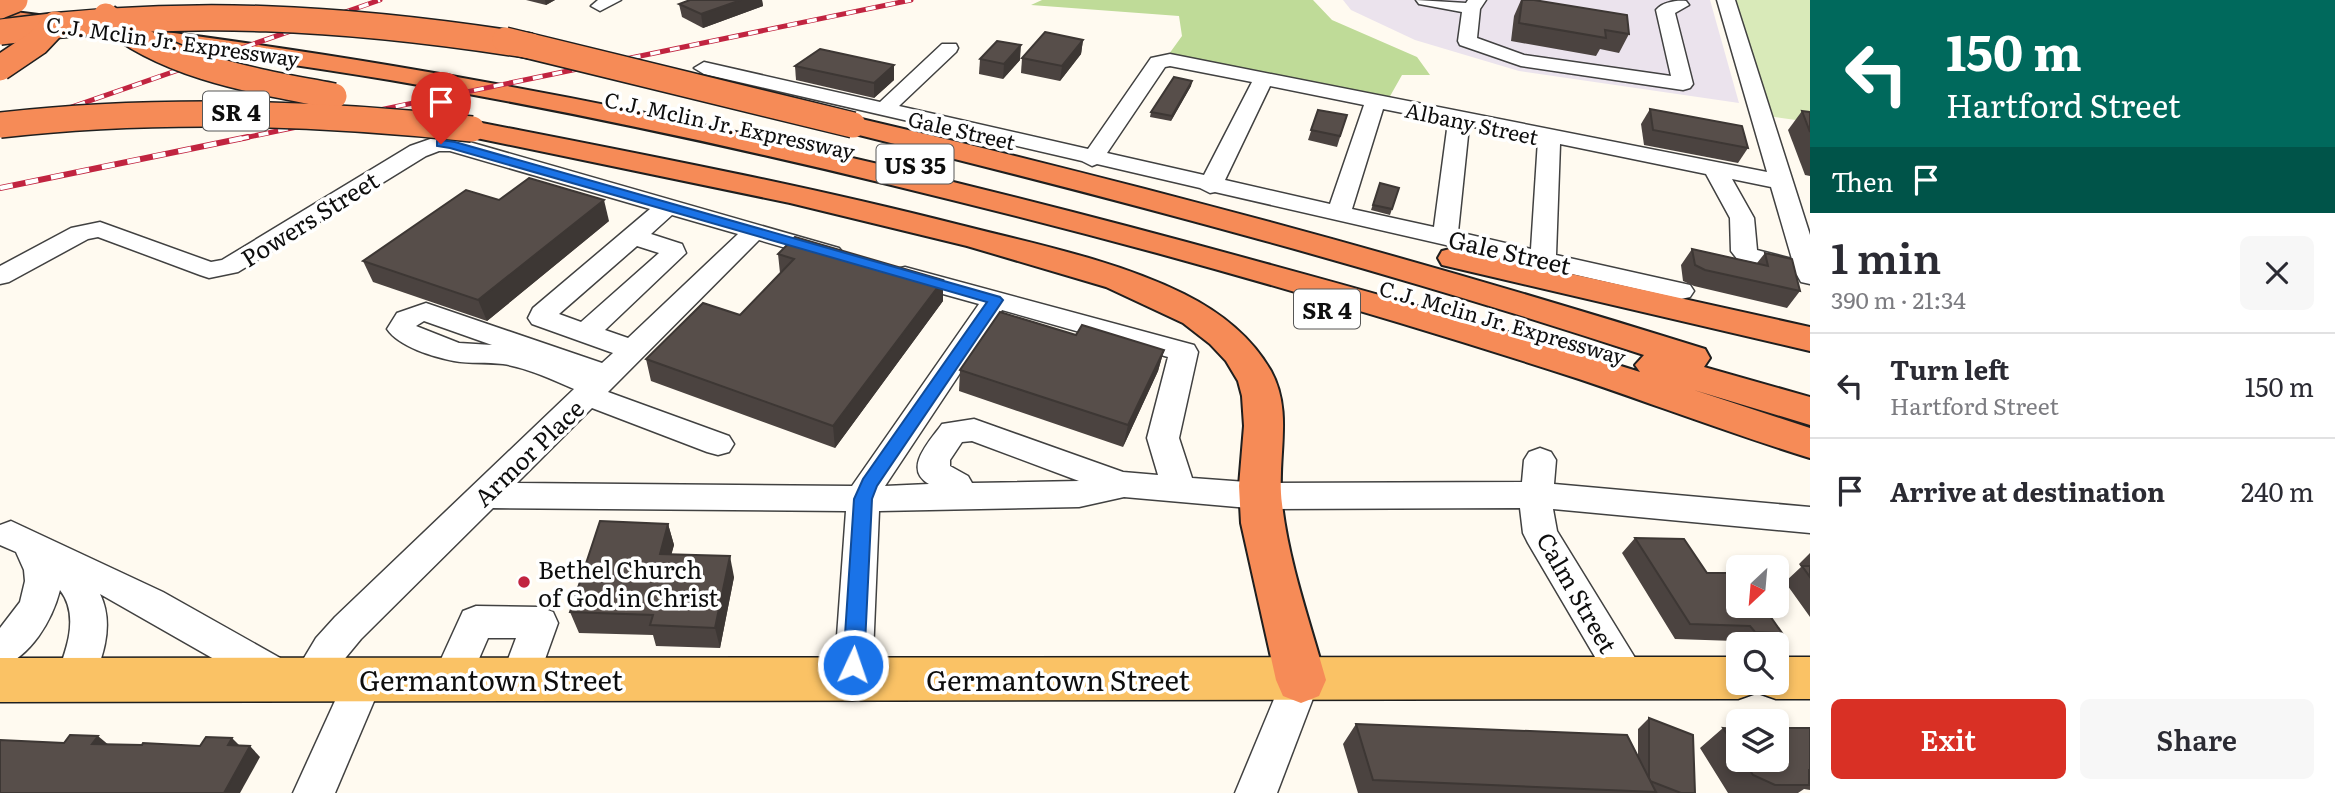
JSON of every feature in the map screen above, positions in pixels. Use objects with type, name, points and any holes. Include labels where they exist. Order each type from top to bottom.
[{"type":"highway","points":[[0,6],[15,0]]},
{"type":"highway","points":[[97,0],[107,17],[127,35],[169,54],[275,84],[472,129]]},
{"type":"highway","points":[[0,21],[119,0]]},
{"type":"highway","points":[[0,21],[57,1],[59,19],[48,33],[0,68]]},
{"type":"highway","points":[[357,2],[531,46]]},
{"type":"highway","name":"C.J. Mclin Jr. Expressway","points":[[0,6],[211,30],[384,57],[641,104],[846,148],[1269,254],[1810,411]]},
{"type":"highway","name":"SR 4","points":[[0,33],[76,23],[175,17],[273,16],[398,25],[531,46],[853,125],[1081,167],[1261,226],[1418,271],[1810,396]]},
{"type":"highway","name":"C.J. Mclin Jr. Expressway","points":[[0,21],[227,46],[398,73],[634,118],[882,173],[1161,245],[1399,312],[1555,359],[1727,416]]},
{"type":"highway","name":"SR 4","points":[[0,125],[129,112],[220,111],[339,115],[472,129],[661,167],[922,225],[1065,249],[1275,295],[1727,416]]},
{"type":"highway","points":[[1081,167],[1172,193],[1810,339]]},
{"type":"highway","points":[[922,225],[1076,266],[1164,299],[1213,327],[1244,357],[1257,381],[1265,406],[1266,426],[1261,455],[1260,496],[1264,531],[1301,680]]},
{"type":"highway","name":"US 35","points":[[1727,416],[1810,443]]},
{"type":"main road","name":"Germantown Street","points":[[0,680],[1726,678]]},
{"type":"main road","points":[[1789,678],[1810,678]]},
{"type":"street","points":[[1425,0],[1474,5],[1467,41],[1521,60],[1683,84],[1665,10],[1702,6],[1782,182],[1809,273]]},
{"type":"street","points":[[883,110],[949,48]]},
{"type":"street","name":"Albany Street","points":[[1081,167],[1158,62],[1163,60],[1782,182]]},
{"type":"street","name":"Gale Street","points":[[704,68],[883,110],[1081,167],[1215,187],[1339,212],[1681,291]]},
{"type":"street","points":[[1215,187],[1264,79]]},
{"type":"street","points":[[1339,212],[1375,102]]},
{"type":"street","points":[[1446,236],[1459,119]]},
{"type":"street","points":[[1544,258],[1549,138]]},
{"type":"street","name":"Powers Street","points":[[0,276],[90,230],[100,229],[209,270],[229,267],[418,151],[436,144],[451,144],[667,207]]},
{"type":"street","points":[[1714,169],[1741,215],[1747,236],[1744,251],[1747,255],[1809,273]]},
{"type":"street","points":[[633,350],[542,318],[543,314],[667,207],[848,258]]},
{"type":"street","name":"Armor Place","points":[[298,679],[754,232]]},
{"type":"street","points":[[586,333],[673,253],[673,249],[633,236]]},
{"type":"street","points":[[888,270],[1184,352],[1163,438],[1179,489]]},
{"type":"street","points":[[853,678],[863,499],[869,484],[995,300]]},
{"type":"street","points":[[597,385],[550,367],[503,355],[456,352],[401,330],[404,319],[426,312],[597,385],[718,444]]},
{"type":"street","points":[[914,418],[953,432],[974,430],[1121,484],[1260,496],[1537,495],[1810,520]]},
{"type":"street","points":[[934,472],[933,459],[953,432]]},
{"type":"street","points":[[888,456],[934,472],[957,485],[961,496]]},
{"type":"street","name":"Calm Street","points":[[1540,460],[1537,495],[1540,533],[1629,679]]},
{"type":"street","points":[[484,495],[863,499],[1079,494],[1121,484]]},
{"type":"street","points":[[14,537],[82,567],[298,679]]},
{"type":"street","points":[[0,651],[34,614],[40,601],[43,577],[38,557],[14,537]]},
{"type":"street","points":[[14,537],[71,575],[82,590],[88,608],[88,637],[74,681]]},
{"type":"street","points":[[314,793],[364,680]]},
{"type":"street","points":[[1256,793],[1301,680]]},
{"type":"shaded area","points":[[1343,0],[1710,0],[1739,103],[1519,71],[1415,40],[1351,10]]},
{"type":"green space","points":[[1042,0],[1313,0],[1332,20],[1417,57],[1430,75],[1402,75],[1389,98],[1169,54],[1182,36],[1179,16],[1031,5]]},
{"type":"green space","points":[[1726,0],[1810,0],[1810,122],[1761,115]]},
{"type":"building","points":[[690,0],[741,0],[701,14],[679,4]]},
{"type":"building","points":[[1522,0],[1627,15],[1629,34],[1605,30],[1606,38],[1519,23]]},
{"type":"building","points":[[1045,32],[1083,40],[1062,66],[1022,58]]},
{"type":"building","points":[[997,41],[1021,45],[1004,64],[980,59]]},
{"type":"building","points":[[820,49],[894,65],[874,83],[795,66]]},
{"type":"building","points":[[1174,77],[1192,81],[1172,116],[1151,112]]},
{"type":"building","points":[[1650,109],[1742,126],[1748,148],[1653,130]]},
{"type":"building","points":[[1318,110],[1347,115],[1340,136],[1311,130]]},
{"type":"building","points":[[1802,111],[1810,112],[1810,132]]},
{"type":"building","points":[[529,178],[604,200],[478,300],[363,261],[466,190],[499,200]]},
{"type":"building","points":[[1380,183],[1399,188],[1392,209],[1373,205]]},
{"type":"building","points":[[795,237],[943,280],[833,426],[646,359],[703,303],[740,315],[794,259],[778,254]]},
{"type":"building","points":[[1692,249],[1768,266],[1765,253],[1792,259],[1800,291],[1705,270],[1695,265]]},
{"type":"building","points":[[1000,312],[1076,335],[1082,325],[1164,350],[1128,425],[960,370]]},
{"type":"building","points":[[600,521],[668,524],[660,554],[730,556],[715,628],[650,625],[653,615],[570,612]]},
{"type":"building","points":[[1635,538],[1684,539],[1707,573],[1726,573],[1726,618],[1771,618],[1781,632],[1755,632],[1750,626],[1690,624]]},
{"type":"building","points":[[1802,566],[1810,566],[1810,577]]},
{"type":"building","points":[[1649,718],[1693,735],[1695,793],[1681,793],[1650,781]]},
{"type":"building","points":[[1356,724],[1627,735],[1656,792],[1373,780]]},
{"type":"building","points":[[1789,728],[1810,728],[1809,785],[1775,785],[1751,772],[1789,772]]},
{"type":"building","points":[[70,735],[98,736],[92,744],[200,746],[206,737],[232,738],[228,745],[250,746],[224,793],[0,793],[0,740],[64,743]]},
{"type":"railway","points":[[0,132],[380,0]]},
{"type":"railway","points":[[239,139],[911,0]]},
{"type":"railway","points":[[0,188],[248,137]]},
{"type":"place","name":"Bethel Church of God in Christ","points":[[524,582]]},
{"type":"route","points":[[441,144],[451,144],[995,300],[869,484],[863,499],[853,665]]}]
